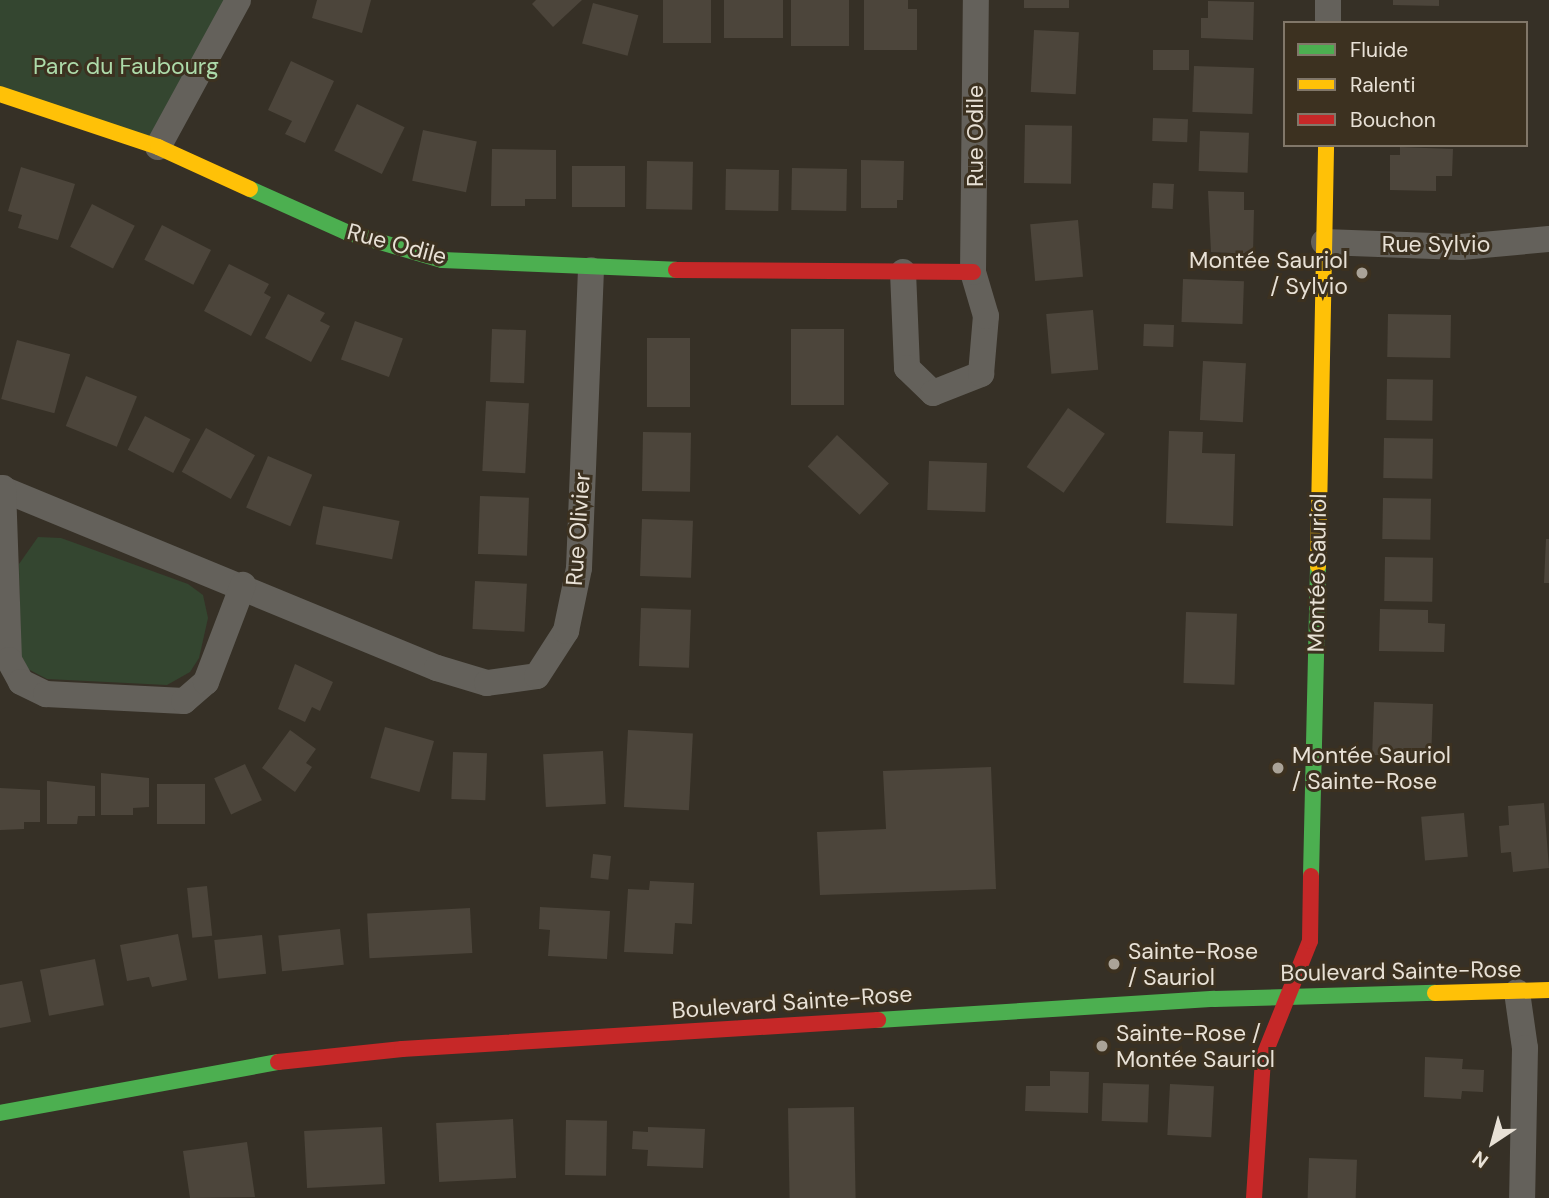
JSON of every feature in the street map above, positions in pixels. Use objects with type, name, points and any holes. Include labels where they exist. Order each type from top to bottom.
[{"type":"street","points":[[158,147],[238,0]]},
{"type":"street","name":"Rue Odile","points":[[903,272],[907,368],[933,393],[981,373],[986,316],[973,272],[976,0]]},
{"type":"street","points":[[1328,0],[1328,21]]},
{"type":"street","name":"Rue Odile","points":[[0,94],[158,147],[346,232],[442,260],[591,270],[973,272]]},
{"type":"street","name":"Montée Sauriol","points":[[1254,1198],[1263,1058],[1310,941],[1325,147]]},
{"type":"street","name":"Rue Sylvio","points":[[1324,242],[1461,247],[1549,239]]},
{"type":"street","name":"Rue Olivier","points":[[243,584],[206,682],[184,701],[46,694],[21,682],[9,660],[2,488],[243,584],[437,668],[487,683],[537,676],[566,631],[579,568],[591,270]]},
{"type":"street","name":"Boulevard Sainte-Rose","points":[[0,1113],[43,1107],[192,1074],[329,1055],[1289,996],[1549,990]]},
{"type":"street","points":[[1517,992],[1525,1048],[1522,1198]]},
{"type":"street","name":"Boulevard Sainte-Rose","points":[[0,1125],[43,1107]]},
{"type":"green space","name":"Parc du Faubourg","points":[[0,0],[238,0],[158,147],[0,94]]},
{"type":"green space","points":[[38,537],[61,538],[188,584],[203,595],[208,618],[199,658],[190,672],[167,685],[47,679],[28,669],[21,655],[19,564]]},
{"type":"building","points":[[317,0],[371,0],[362,33],[312,18]]},
{"type":"building","points":[[536,0],[582,0],[553,27],[532,4]]},
{"type":"building","points":[[663,0],[711,0],[711,43],[663,43]]},
{"type":"building","points":[[724,0],[783,0],[783,38],[724,38]]},
{"type":"building","points":[[791,0],[849,0],[849,46],[791,46]]},
{"type":"building","points":[[864,0],[908,0],[908,9],[917,9],[917,50],[864,50]]},
{"type":"building","points":[[1024,0],[1069,0],[1069,8],[1024,8]]},
{"type":"building","points":[[1393,0],[1439,0],[1439,6],[1393,5]]},
{"type":"building","points":[[1208,1],[1254,2],[1253,40],[1201,38],[1201,18],[1208,18]]},
{"type":"building","points":[[593,3],[638,15],[628,56],[582,44]]},
{"type":"building","points":[[1034,30],[1079,32],[1076,94],[1031,92]]},
{"type":"building","points":[[1153,50],[1189,50],[1189,70],[1153,70]]},
{"type":"building","points":[[291,61],[334,81],[305,143],[285,134],[292,121],[268,110]]},
{"type":"building","points":[[1194,66],[1254,68],[1252,114],[1192,112]]},
{"type":"building","points":[[357,104],[405,127],[382,174],[334,151]]},
{"type":"building","points":[[1153,118],[1188,119],[1187,142],[1152,141]]},
{"type":"building","points":[[1025,125],[1072,126],[1071,184],[1024,183]]},
{"type":"building","points":[[423,130],[477,141],[466,192],[412,181]]},
{"type":"building","points":[[1200,131],[1249,133],[1248,173],[1199,171]]},
{"type":"building","points":[[1400,147],[1453,149],[1452,176],[1436,176],[1436,191],[1390,190],[1390,155],[1400,155]]},
{"type":"building","points":[[492,149],[556,150],[556,199],[525,199],[525,206],[491,206]]},
{"type":"building","points":[[861,160],[904,161],[903,200],[897,200],[897,208],[861,208]]},
{"type":"building","points":[[647,161],[693,162],[692,210],[646,209]]},
{"type":"building","points":[[572,166],[625,166],[625,207],[572,207]]},
{"type":"building","points":[[21,167],[75,184],[58,240],[18,228],[22,215],[8,211]]},
{"type":"building","points":[[792,168],[847,169],[846,211],[791,210]]},
{"type":"building","points":[[726,169],[779,170],[778,211],[725,210]]},
{"type":"building","points":[[1153,183],[1174,184],[1173,209],[1152,208]]},
{"type":"building","points":[[1208,191],[1244,192],[1244,210],[1254,210],[1253,254],[1211,252]]},
{"type":"building","points":[[92,204],[135,226],[113,269],[70,247]]},
{"type":"building","points":[[1078,220],[1083,277],[1035,281],[1030,224]]},
{"type":"building","points":[[162,225],[211,250],[193,285],[144,260]]},
{"type":"building","points":[[229,264],[269,284],[264,293],[271,297],[251,336],[204,311]]},
{"type":"building","points":[[1183,279],[1244,281],[1242,324],[1181,322]]},
{"type":"building","points":[[288,294],[325,313],[320,321],[330,326],[311,362],[265,338]]},
{"type":"building","points":[[1093,310],[1098,370],[1051,374],[1046,314]]},
{"type":"building","points":[[1388,314],[1451,315],[1450,358],[1387,357]]},
{"type":"building","points":[[355,321],[403,338],[389,377],[341,360]]},
{"type":"building","points":[[1144,324],[1174,325],[1173,347],[1143,346]]},
{"type":"building","points":[[492,329],[526,330],[524,383],[490,382]]},
{"type":"building","points":[[791,329],[844,329],[844,405],[791,405]]},
{"type":"building","points":[[647,338],[690,338],[690,407],[647,407]]},
{"type":"building","points":[[17,340],[70,354],[54,413],[1,399]]},
{"type":"building","points":[[1203,361],[1246,363],[1243,422],[1200,420]]},
{"type":"building","points":[[86,376],[137,397],[117,447],[66,426]]},
{"type":"building","points":[[1387,379],[1433,380],[1432,421],[1386,420]]},
{"type":"building","points":[[486,401],[529,403],[525,473],[482,471]]},
{"type":"building","points":[[1068,408],[1105,434],[1064,493],[1027,467]]},
{"type":"building","points":[[145,416],[190,439],[173,473],[128,450]]},
{"type":"building","points":[[206,428],[255,455],[231,499],[182,472]]},
{"type":"building","points":[[1169,431],[1203,432],[1202,453],[1235,454],[1233,526],[1166,523]]},
{"type":"building","points":[[643,432],[691,433],[690,492],[642,491]]},
{"type":"building","points":[[837,435],[889,483],[860,515],[808,466]]},
{"type":"building","points":[[1384,438],[1433,439],[1432,479],[1383,478]]},
{"type":"building","points":[[268,456],[312,475],[290,526],[246,508]]},
{"type":"building","points":[[929,461],[987,463],[985,512],[927,510]]},
{"type":"building","points":[[480,496],[529,498],[527,556],[478,554]]},
{"type":"building","points":[[1383,498],[1431,499],[1430,540],[1382,539]]},
{"type":"building","points":[[323,506],[400,521],[392,559],[316,544]]},
{"type":"building","points":[[642,519],[693,521],[691,578],[640,576]]},
{"type":"building","points":[[1546,539],[1549,539],[1549,583],[1544,583]]},
{"type":"building","points":[[1385,557],[1433,558],[1432,602],[1384,601]]},
{"type":"building","points":[[475,581],[527,584],[524,632],[472,629]]},
{"type":"building","points":[[641,608],[691,610],[689,668],[639,666]]},
{"type":"building","points":[[1380,609],[1428,610],[1428,623],[1445,624],[1444,652],[1379,651]]},
{"type":"building","points":[[1186,612],[1237,614],[1234,685],[1184,683]]},
{"type":"building","points":[[295,664],[333,682],[320,711],[312,707],[305,722],[278,709]]},
{"type":"building","points":[[1374,702],[1433,704],[1431,757],[1372,755]]},
{"type":"building","points":[[385,727],[434,741],[419,792],[370,778]]},
{"type":"building","points":[[290,730],[316,749],[306,763],[312,767],[295,792],[262,768]]},
{"type":"building","points":[[628,730],[693,733],[689,810],[624,807]]},
{"type":"building","points":[[603,751],[606,804],[546,807],[543,754]]},
{"type":"building","points":[[453,752],[487,753],[485,800],[451,799]]},
{"type":"building","points":[[245,764],[262,800],[231,815],[214,778]]},
{"type":"building","points":[[991,767],[996,889],[820,895],[817,832],[886,829],[883,771]]},
{"type":"building","points":[[101,773],[149,778],[149,807],[133,808],[133,815],[101,815]]},
{"type":"building","points":[[47,781],[95,786],[95,816],[78,816],[77,824],[47,824]]},
{"type":"building","points":[[157,784],[205,784],[205,824],[157,824]]},
{"type":"building","points":[[0,788],[40,790],[40,822],[24,822],[24,829],[0,830]]},
{"type":"building","points":[[1544,803],[1549,868],[1513,872],[1511,852],[1501,853],[1499,826],[1509,825],[1508,806]]},
{"type":"building","points":[[1464,813],[1468,857],[1425,861],[1421,817]]},
{"type":"building","points":[[593,854],[611,856],[608,880],[590,878]]},
{"type":"building","points":[[650,881],[694,883],[692,924],[675,923],[673,954],[624,952],[628,889],[649,890]]},
{"type":"building","points":[[207,886],[212,936],[192,938],[187,888]]},
{"type":"building","points":[[540,907],[610,911],[607,959],[548,956],[550,930],[539,929]]},
{"type":"building","points":[[470,908],[472,953],[369,958],[367,913]]},
{"type":"building","points":[[340,929],[344,965],[282,971],[278,935]]},
{"type":"building","points":[[178,934],[187,980],[152,987],[149,977],[127,981],[120,945]]},
{"type":"building","points":[[262,935],[266,974],[218,979],[214,940]]},
{"type":"building","points":[[95,959],[104,1005],[49,1016],[40,970]]},
{"type":"building","points":[[22,981],[31,1022],[0,1028],[0,985]]},
{"type":"building","points":[[1425,1057],[1463,1059],[1462,1069],[1484,1070],[1483,1092],[1462,1091],[1461,1099],[1424,1097]]},
{"type":"building","points":[[1050,1071],[1089,1072],[1088,1113],[1025,1111],[1026,1086],[1050,1086]]},
{"type":"building","points":[[1103,1083],[1149,1085],[1148,1123],[1102,1121]]},
{"type":"building","points":[[1170,1084],[1214,1086],[1211,1137],[1167,1135]]},
{"type":"building","points":[[854,1107],[856,1198],[790,1198],[788,1108]]},
{"type":"building","points":[[513,1119],[516,1178],[439,1182],[436,1123]]},
{"type":"building","points":[[566,1120],[607,1121],[606,1176],[565,1175]]},
{"type":"building","points":[[382,1127],[385,1184],[307,1188],[304,1131]]},
{"type":"building","points":[[648,1127],[705,1129],[703,1168],[647,1166],[648,1150],[632,1149],[633,1131],[648,1132]]},
{"type":"building","points":[[247,1142],[255,1197],[190,1198],[183,1151]]},
{"type":"building","points":[[1309,1158],[1357,1160],[1356,1198],[1308,1198]]},
{"type":"traffic: fast","points":[[250,189],[346,232],[442,260],[676,270]]},
{"type":"traffic: fast","points":[[1311,876],[1318,566]]},
{"type":"traffic: fast","points":[[878,1020],[1214,999],[1435,993]]},
{"type":"traffic: fast","points":[[0,1113],[278,1062]]},
{"type":"traffic: slow","points":[[0,94],[158,147],[250,189]]},
{"type":"traffic: slow","points":[[1318,566],[1326,147]]},
{"type":"traffic: slow","points":[[1435,993],[1549,990]]},
{"type":"traffic: jam","points":[[676,270],[973,272]]},
{"type":"traffic: jam","points":[[1254,1198],[1263,1058],[1310,941],[1311,876]]},
{"type":"traffic: jam","points":[[278,1062],[402,1049],[878,1020]]},
{"type":"place","name":"Montée Sauriol / Sylvio","points":[[1362,273]]},
{"type":"place","name":"Montée Sauriol / Sainte-Rose","points":[[1278,768]]},
{"type":"place","name":"Sainte-Rose / Sauriol","points":[[1114,964]]},
{"type":"place","name":"Sainte-Rose / Montée Sauriol","points":[[1102,1046]]}]
